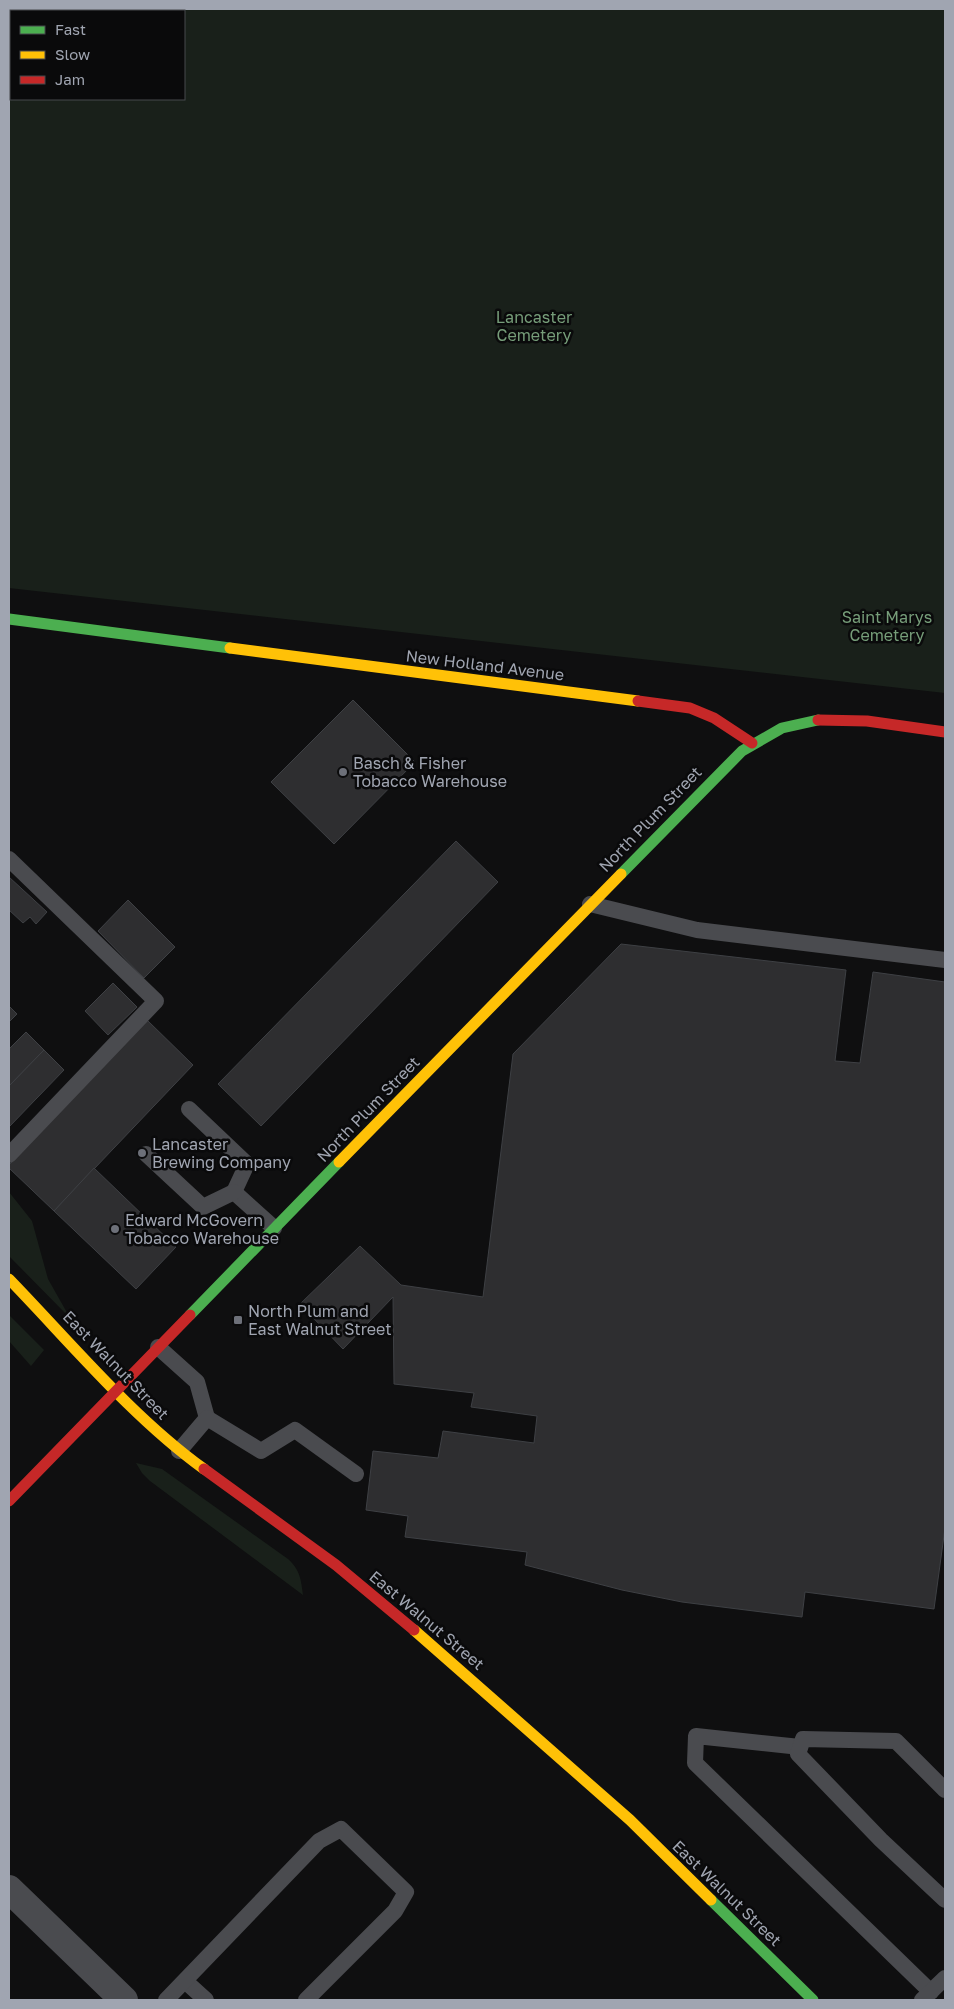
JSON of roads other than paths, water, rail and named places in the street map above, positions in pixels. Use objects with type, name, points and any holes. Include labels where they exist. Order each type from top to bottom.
[{"type":"main road","name":"New Holland Avenue","points":[[9,619],[690,708],[714,718],[752,743]]},
{"type":"main road","points":[[752,743],[788,726],[828,720],[945,732]]},
{"type":"main road","name":"North Plum Street","points":[[9,1501],[721,770],[752,743]]},
{"type":"main road","name":"East Walnut Street","points":[[9,1279],[116,1390],[179,1451],[336,1565],[438,1650],[630,1820],[814,2000]]},
{"type":"street","points":[[9,1889],[124,2000]]},
{"type":"lane","points":[[9,859],[156,1001],[9,1155]]},
{"type":"lane","points":[[590,904],[697,930],[945,960]]},
{"type":"lane","points":[[146,1154],[203,1207],[234,1192],[247,1164],[189,1109]]},
{"type":"lane","points":[[234,1192],[274,1228]]},
{"type":"lane","points":[[158,1347],[197,1382],[207,1418],[261,1451],[295,1430],[356,1474]]},
{"type":"lane","points":[[179,1451],[207,1418]]},
{"type":"lane","points":[[800,1747],[696,1736],[695,1763],[927,1996],[945,1978]]},
{"type":"lane","points":[[945,1790],[896,1741],[803,1739],[798,1754],[881,1840],[945,1900]]},
{"type":"lane","points":[[166,2000],[320,1841],[341,1829],[406,1892],[395,1911],[306,2000]]},
{"type":"lane","points":[[185,1981],[206,2000]]},
{"type":"place","name":"Basch & Fisher Tobacco Warehouse","points":[[343,772]]},
{"type":"place","name":"Lancaster Brewing Company","points":[[142,1153]]},
{"type":"place","name":"Edward McGovern Tobacco Warehouse","points":[[115,1229]]},
{"type":"place","name":"North Plum and East Walnut Street","points":[[238,1320]]},
{"type":"park label","name":"Lancaster Cemetery","points":[[534,326]]},
{"type":"park label","name":"Saint Marys Cemetery","points":[[887,626]]}]
